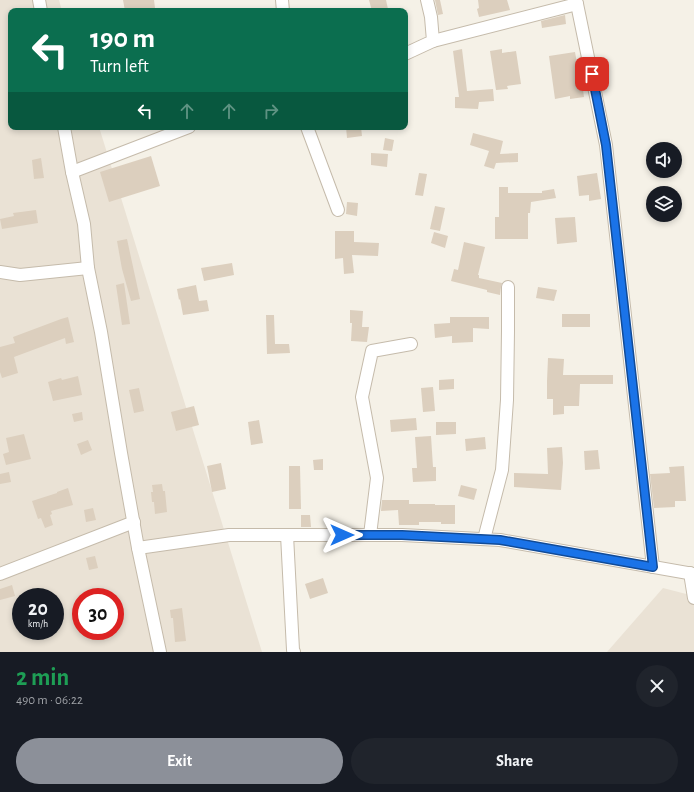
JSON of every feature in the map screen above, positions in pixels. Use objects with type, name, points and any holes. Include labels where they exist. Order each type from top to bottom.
[{"type":"street","points":[[427,0],[431,17],[433,41]]},
{"type":"street","points":[[408,53],[433,41],[577,2],[606,145],[653,567]]},
{"type":"street","points":[[65,130],[72,172],[84,224],[88,268],[101,332],[138,548],[160,652]]},
{"type":"street","points":[[72,172],[181,130]]},
{"type":"street","points":[[307,130],[338,210]]},
{"type":"street","points":[[0,272],[20,275],[88,268]]},
{"type":"street","points":[[484,539],[502,470],[507,400],[508,288]]},
{"type":"street","points":[[370,535],[377,478],[362,397],[372,351],[411,344]]},
{"type":"street","points":[[0,574],[134,522]]},
{"type":"street","points":[[138,548],[229,535],[402,535],[500,540],[692,574],[694,598]]},
{"type":"street","points":[[287,535],[294,652]]},
{"type":"shaded area","points":[[0,0],[59,0],[61,8],[8,8],[8,130],[100,130],[262,652],[0,652]]},
{"type":"shaded area","points":[[663,588],[694,596],[694,652],[607,652]]},
{"type":"building","points":[[123,0],[154,0],[155,8],[124,8]]},
{"type":"building","points":[[369,0],[386,0],[388,8],[371,8]]},
{"type":"building","points":[[435,0],[440,0],[443,14],[438,15]]},
{"type":"building","points":[[478,0],[507,0],[510,10],[479,17],[477,9],[479,8]]},
{"type":"building","points":[[565,15],[566,24],[542,28],[541,21]]},
{"type":"building","points":[[462,49],[467,91],[493,89],[494,101],[479,102],[478,109],[455,108],[455,97],[459,97],[453,51]]},
{"type":"building","points":[[502,49],[502,53],[516,51],[521,84],[507,86],[508,89],[496,90],[490,51]]},
{"type":"building","points":[[575,52],[579,75],[581,75],[584,97],[570,99],[570,96],[555,99],[549,56]]},
{"type":"building","points":[[346,130],[361,130],[362,136],[347,138]]},
{"type":"building","points":[[473,133],[503,141],[500,154],[518,153],[518,162],[496,163],[494,169],[484,166],[489,151],[470,145]]},
{"type":"building","points":[[385,138],[394,140],[392,151],[383,150]]},
{"type":"building","points":[[371,153],[388,154],[387,167],[371,165]]},
{"type":"building","points":[[151,156],[160,186],[109,202],[100,172]]},
{"type":"building","points":[[41,158],[44,178],[34,179],[32,160]]},
{"type":"building","points":[[419,173],[427,174],[423,196],[415,195]]},
{"type":"building","points":[[597,173],[601,199],[589,201],[589,195],[579,196],[577,176]]},
{"type":"building","points":[[499,187],[508,187],[508,193],[542,193],[542,191],[554,189],[556,198],[531,202],[530,213],[528,213],[528,239],[495,239],[495,217],[499,217]]},
{"type":"building","points":[[347,202],[358,203],[357,216],[346,214]]},
{"type":"building","points":[[435,206],[445,208],[440,231],[430,229]]},
{"type":"building","points":[[36,210],[38,223],[2,229],[0,219],[14,216],[13,213]]},
{"type":"building","points":[[575,217],[577,242],[557,244],[555,218]]},
{"type":"building","points":[[335,231],[354,231],[354,242],[379,243],[378,256],[352,255],[354,273],[344,274],[343,258],[335,259]]},
{"type":"building","points":[[434,232],[448,236],[445,248],[431,243]]},
{"type":"building","points":[[127,239],[140,299],[131,301],[122,269],[117,241]]},
{"type":"building","points":[[464,242],[485,247],[478,275],[479,278],[502,283],[500,295],[487,292],[487,290],[451,281],[454,269],[458,270]]},
{"type":"building","points":[[232,263],[234,275],[204,281],[201,268]]},
{"type":"building","points":[[124,283],[130,324],[122,325],[116,285]]},
{"type":"building","points":[[196,285],[199,301],[207,300],[209,311],[183,315],[177,289]]},
{"type":"building","points":[[538,287],[557,290],[554,301],[536,298]]},
{"type":"building","points":[[350,310],[363,311],[362,327],[369,327],[367,342],[351,341],[352,323],[350,323]]},
{"type":"building","points":[[562,314],[590,314],[590,327],[562,327]]},
{"type":"building","points":[[266,315],[274,315],[275,344],[289,344],[290,353],[267,354]]},
{"type":"building","points":[[68,317],[74,342],[66,344],[65,338],[14,357],[18,373],[2,378],[0,372],[0,347],[15,343],[13,337]]},
{"type":"building","points":[[450,317],[489,317],[489,329],[473,328],[473,342],[452,343],[452,336],[435,338],[434,324],[450,323]]},
{"type":"building","points":[[548,358],[564,359],[563,375],[613,375],[613,384],[580,384],[579,406],[564,406],[564,414],[553,415],[553,399],[547,399]]},
{"type":"building","points":[[78,376],[82,395],[53,401],[48,382],[61,378],[62,380]]},
{"type":"building","points":[[454,379],[454,389],[439,390],[439,380]]},
{"type":"building","points":[[433,387],[435,411],[423,412],[421,388]]},
{"type":"building","points":[[139,388],[144,411],[134,413],[129,390]]},
{"type":"building","points":[[194,406],[199,425],[176,431],[171,412]]},
{"type":"building","points":[[82,412],[83,420],[74,422],[72,414]]},
{"type":"building","points":[[416,418],[417,430],[391,432],[390,420]]},
{"type":"building","points":[[259,420],[263,443],[251,445],[248,422]]},
{"type":"building","points":[[436,422],[456,422],[456,434],[436,435]]},
{"type":"building","points":[[24,434],[31,459],[6,465],[3,454],[9,452],[6,438]]},
{"type":"building","points":[[431,436],[433,467],[436,467],[436,481],[413,482],[412,468],[417,468],[415,437]]},
{"type":"building","points":[[485,437],[486,449],[466,451],[465,439]]},
{"type":"building","points":[[88,440],[92,450],[81,455],[77,444]]},
{"type":"building","points":[[562,447],[563,463],[561,490],[514,487],[514,473],[548,474],[547,448]]},
{"type":"building","points":[[598,450],[600,469],[585,470],[584,451]]},
{"type":"building","points":[[323,459],[323,470],[314,470],[313,460]]},
{"type":"building","points":[[221,463],[226,489],[212,492],[207,466]]},
{"type":"building","points":[[289,466],[300,466],[301,509],[289,509]]},
{"type":"building","points":[[684,466],[686,501],[675,501],[675,507],[654,508],[650,474],[670,473],[669,467]]},
{"type":"building","points":[[9,472],[11,482],[0,484],[0,474]]},
{"type":"building","points":[[162,484],[163,491],[165,491],[167,512],[155,514],[154,502],[152,502],[152,485]]},
{"type":"building","points":[[461,485],[477,489],[474,500],[458,496]]},
{"type":"building","points":[[68,488],[73,505],[51,511],[52,514],[50,515],[53,525],[45,528],[41,518],[38,519],[32,501]]},
{"type":"building","points":[[382,500],[409,500],[409,504],[455,505],[455,524],[441,524],[441,522],[419,522],[419,525],[399,525],[398,510],[381,511]]},
{"type":"building","points":[[93,508],[96,520],[86,522],[84,510]]},
{"type":"building","points":[[301,515],[310,515],[311,527],[301,527]]},
{"type":"building","points":[[95,556],[98,568],[89,570],[86,558]]},
{"type":"building","points":[[323,578],[328,593],[310,599],[305,584]]},
{"type":"building","points":[[12,585],[12,597],[0,600],[0,589]]},
{"type":"building","points":[[182,608],[186,641],[175,642],[173,618],[171,618],[170,610]]},
{"type":"route","points":[[342,535],[402,535],[500,540],[653,567],[606,145],[592,74]]}]
